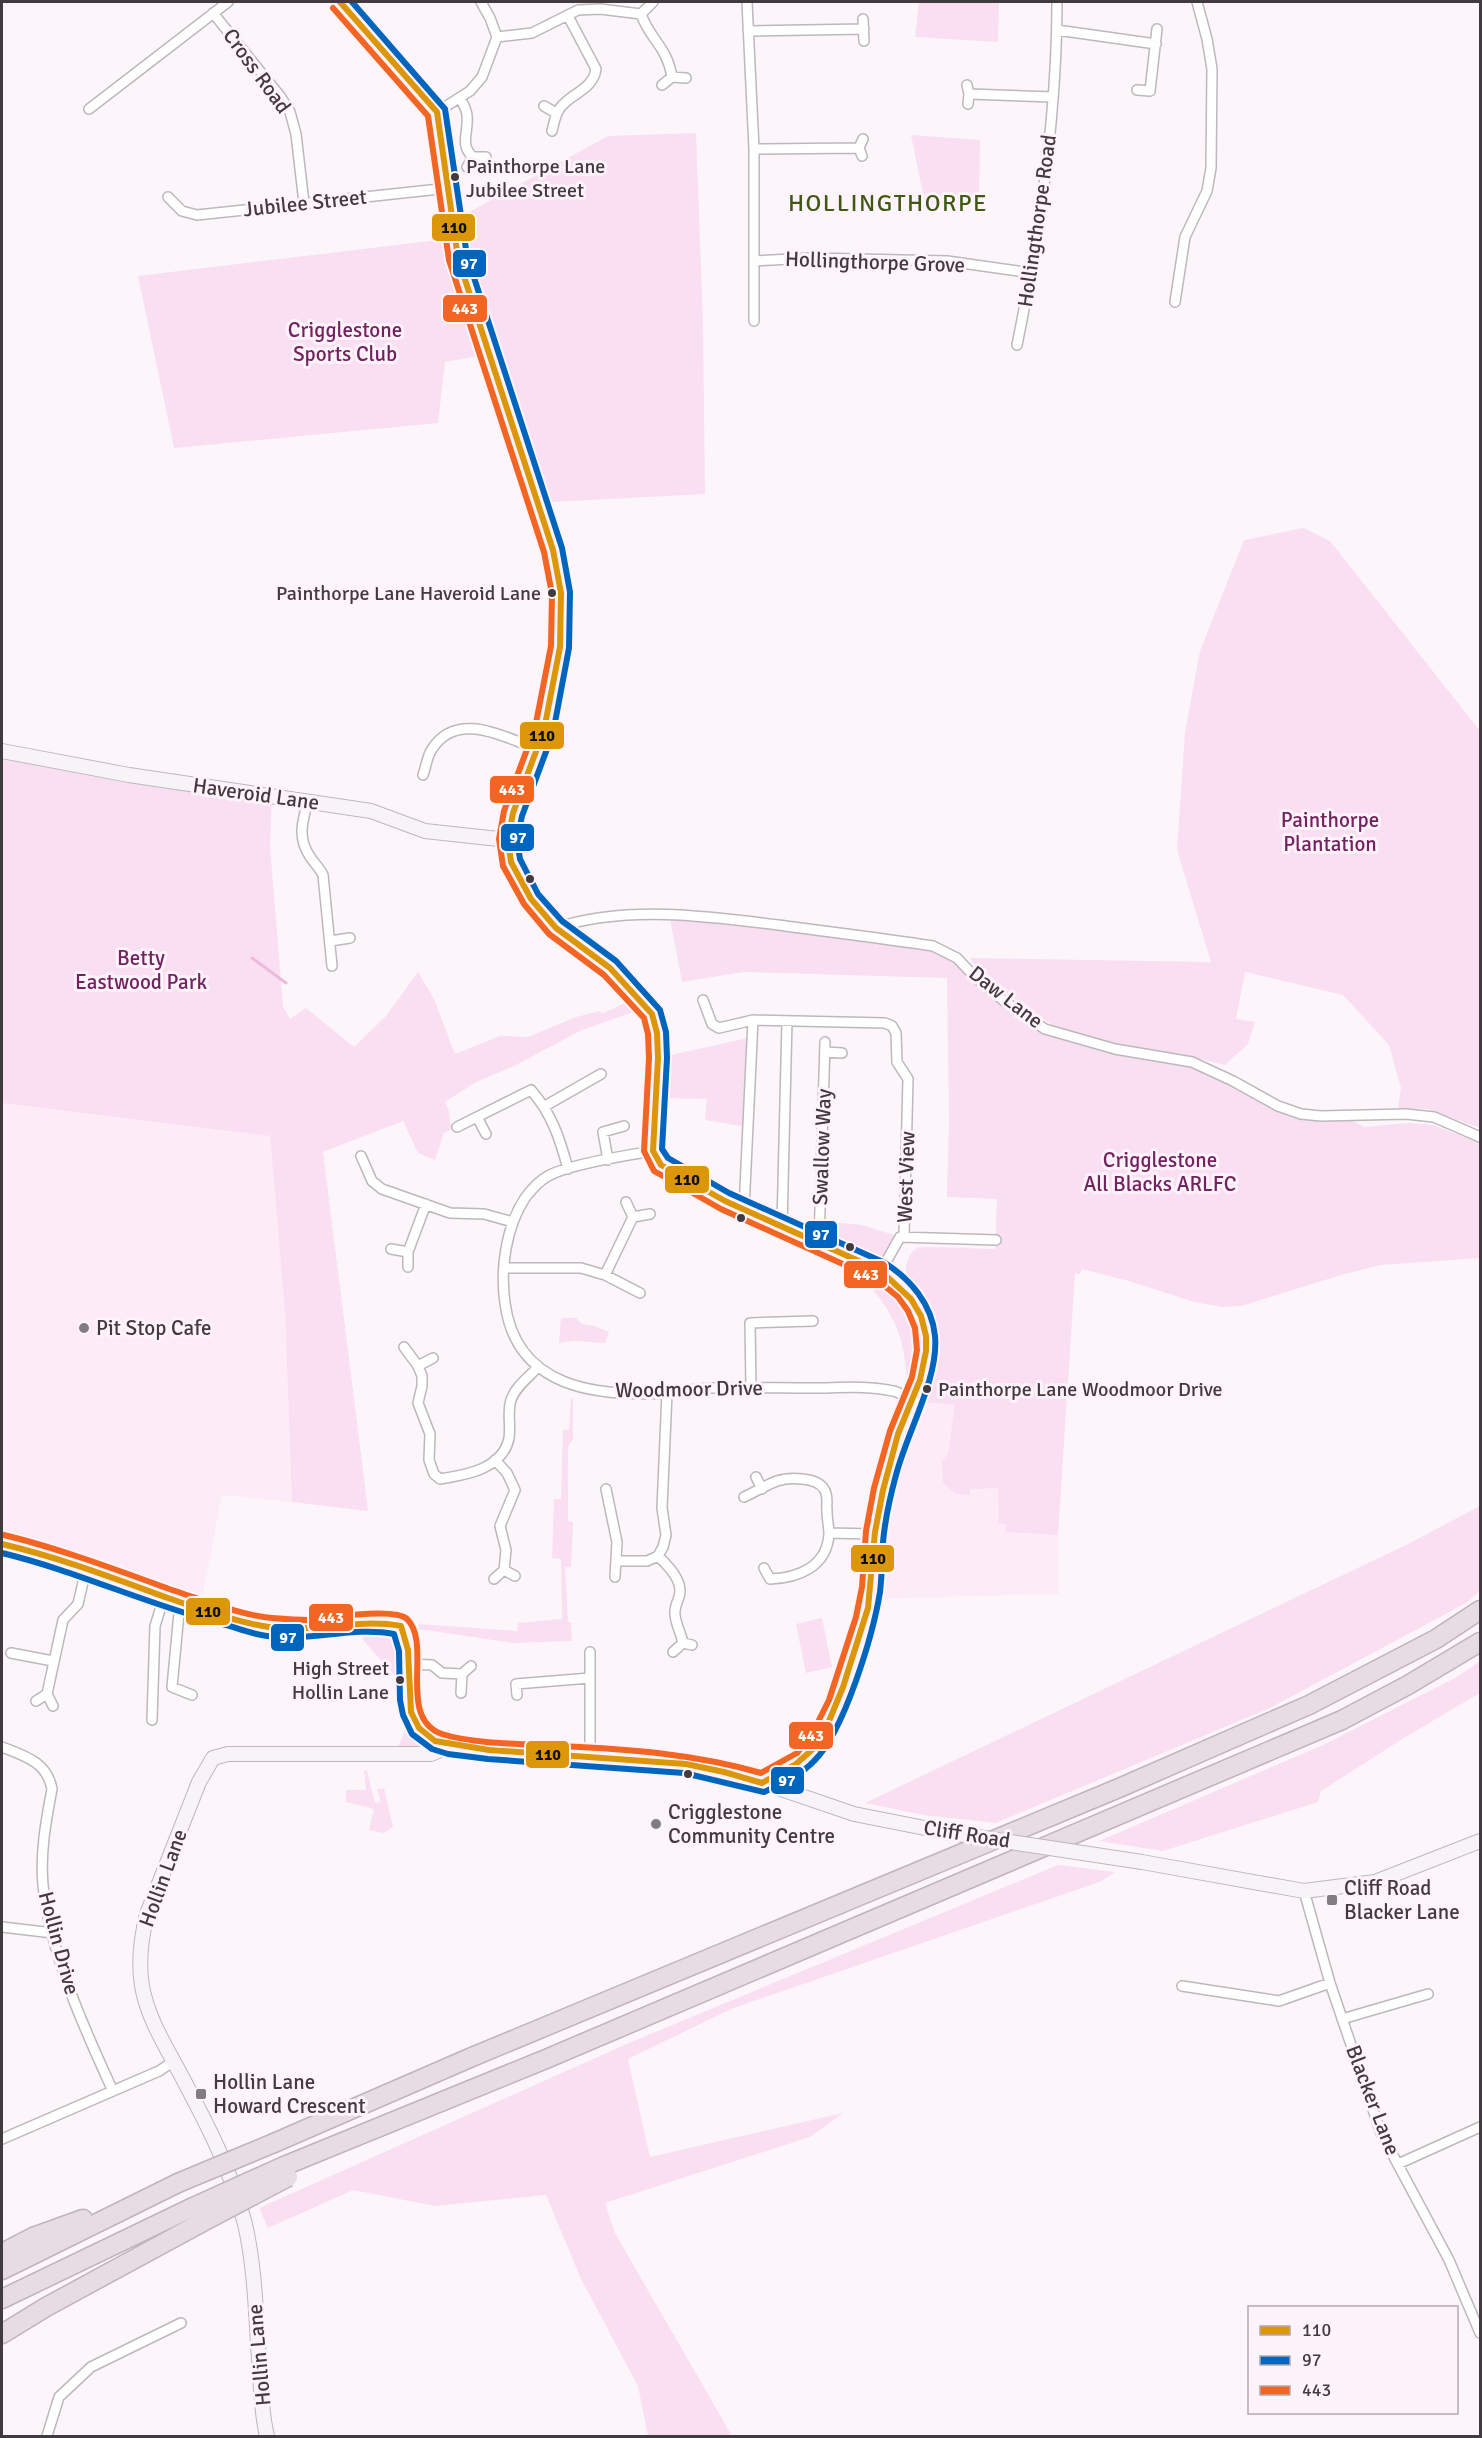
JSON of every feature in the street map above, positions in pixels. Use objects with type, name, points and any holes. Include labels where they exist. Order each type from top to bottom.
[{"type":"highway","points":[[2,2253],[33,2237],[178,2183],[472,2056],[1108,1793],[1310,1705],[1436,1639],[1480,1610]]},
{"type":"highway","points":[[2,2299],[195,2216],[323,2150],[546,2059],[1342,1720],[1408,1685],[1480,1642]]},
{"type":"highway","points":[[2,2270],[178,2183]]},
{"type":"highway","points":[[2,2334],[195,2216]]},
{"type":"street","points":[[89,109],[228,2]]},
{"type":"street","points":[[340,2],[436,112],[458,258],[553,550],[561,593],[560,647],[552,694],[538,749],[513,813],[508,840],[511,862],[531,899],[556,928],[610,968],[652,1014],[657,1034],[658,1058],[653,1150],[661,1165],[706,1191],[881,1271],[903,1288],[914,1302],[923,1322],[926,1351],[914,1401],[894,1446],[874,1534],[871,1590],[862,1629],[825,1731],[813,1749],[793,1767],[762,1783]]},
{"type":"street","points":[[436,112],[460,98],[482,77],[496,37],[490,18],[481,2]]},
{"type":"street","points":[[641,14],[653,2]]},
{"type":"street","points":[[747,2],[754,148],[754,321]]},
{"type":"street","name":"Hollingthorpe Road","points":[[1017,345],[1032,273],[1043,201],[1053,97],[1058,2]]},
{"type":"street","points":[[1175,302],[1185,237],[1207,191],[1211,168],[1212,69],[1197,2]]},
{"type":"street","points":[[496,37],[532,33],[578,10],[600,9],[641,14]]},
{"type":"street","name":"Cross Road","points":[[213,13],[280,96],[290,112],[296,134],[304,203]]},
{"type":"street","points":[[641,14],[647,29],[668,57],[672,76]]},
{"type":"street","points":[[552,131],[556,113],[568,99],[591,83],[596,69],[568,16]]},
{"type":"street","points":[[863,19],[864,40]]},
{"type":"street","points":[[1137,90],[1150,91],[1157,29]]},
{"type":"street","points":[[748,31],[864,30]]},
{"type":"street","points":[[1058,30],[1156,44]]},
{"type":"street","points":[[672,76],[686,78]]},
{"type":"street","points":[[662,85],[672,76]]},
{"type":"street","points":[[968,104],[968,89],[1053,97]]},
{"type":"street","points":[[460,98],[467,114],[464,139],[467,150],[474,158]]},
{"type":"street","points":[[544,106],[556,113]]},
{"type":"street","points":[[754,148],[861,148]]},
{"type":"street","points":[[467,167],[474,158],[486,157]]},
{"type":"street","name":"Jubilee Street","points":[[168,197],[182,211],[197,215],[449,188]]},
{"type":"street","name":"Hollingthorpe Grove","points":[[754,261],[810,258],[947,261],[1032,273]]},
{"type":"street","points":[[423,775],[430,750],[442,735],[465,727],[482,730],[538,749]]},
{"type":"street","name":"Haveroid Lane","points":[[2,752],[129,775],[371,811],[425,831],[508,840]]},
{"type":"street","points":[[308,801],[302,825],[302,837],[310,856],[323,875],[332,966]]},
{"type":"street","name":"Daw Lane","points":[[556,928],[582,919],[669,914],[753,922],[933,946],[957,958],[974,976],[1004,1001],[1045,1029],[1115,1049],[1192,1062],[1278,1106],[1301,1114],[1321,1116],[1406,1114],[1434,1117],[1480,1137]]},
{"type":"street","points":[[330,941],[350,938]]},
{"type":"street","points":[[703,1000],[712,1024],[719,1028],[753,1020],[787,1021],[782,1225]]},
{"type":"street","points":[[744,1209],[753,1020]]},
{"type":"street","name":"West View","points":[[787,1021],[885,1023],[892,1026],[896,1033],[897,1062],[908,1079],[904,1236]]},
{"type":"street","name":"Swallow Way","points":[[819,1242],[825,1042]]},
{"type":"street","points":[[825,1052],[842,1053]]},
{"type":"street","points":[[545,1107],[601,1074]]},
{"type":"street","points":[[589,1081],[595,1091]]},
{"type":"street","points":[[456,1127],[531,1090],[545,1107],[558,1133],[568,1169]]},
{"type":"street","points":[[477,1117],[486,1134]]},
{"type":"street","points":[[608,1160],[603,1132],[624,1126]]},
{"type":"street","name":"Woodmoor Drive","points":[[653,1150],[568,1169],[546,1177],[523,1202],[513,1222],[504,1268],[507,1317],[515,1337],[538,1367],[570,1385],[614,1391],[667,1393],[711,1388],[865,1388],[895,1391],[914,1401]]},
{"type":"street","points":[[361,1156],[370,1176],[382,1189],[450,1213],[484,1214],[513,1222]]},
{"type":"street","points":[[360,1181],[370,1176]]},
{"type":"street","points":[[626,1202],[633,1217]]},
{"type":"street","points":[[408,1267],[408,1252],[426,1204]]},
{"type":"street","points":[[633,1217],[650,1214]]},
{"type":"street","points":[[605,1275],[633,1217]]},
{"type":"street","points":[[881,1271],[900,1237],[996,1240]]},
{"type":"street","points":[[391,1249],[408,1252]]},
{"type":"street","points":[[504,1268],[581,1268],[605,1275],[640,1293]]},
{"type":"street","points":[[751,1389],[750,1323],[813,1322]]},
{"type":"street","points":[[404,1347],[418,1366],[422,1386],[418,1403],[430,1434],[429,1460],[434,1474],[440,1479],[484,1469],[504,1450],[509,1438],[508,1416],[512,1397],[538,1367]]},
{"type":"street","points":[[418,1366],[434,1358]]},
{"type":"street","points":[[616,1561],[647,1561],[658,1556],[663,1547],[666,1535],[662,1508],[667,1393]]},
{"type":"street","points":[[494,1580],[504,1570],[506,1550],[501,1526],[515,1490],[507,1473],[495,1460]]},
{"type":"street","points":[[756,1477],[762,1489]]},
{"type":"street","points":[[744,1497],[778,1480],[816,1481],[824,1488],[828,1497],[829,1533],[822,1555],[805,1572],[794,1576],[770,1579],[764,1568]]},
{"type":"street","points":[[606,1489],[617,1542],[615,1577]]},
{"type":"street","points":[[829,1533],[874,1534]]},
{"type":"street","points":[[2,1544],[86,1569],[180,1602],[268,1627],[306,1629],[391,1623],[401,1626],[405,1634],[410,1706],[416,1724],[423,1733],[450,1746]]},
{"type":"street","points":[[658,1556],[674,1572],[680,1587],[675,1616],[687,1644],[673,1652]]},
{"type":"street","points":[[53,1706],[47,1694],[63,1620],[78,1604],[86,1569]]},
{"type":"street","points":[[504,1570],[515,1576]]},
{"type":"street","points":[[153,1720],[155,1626],[164,1597]]},
{"type":"street","points":[[180,1602],[172,1687],[192,1695]]},
{"type":"street","points":[[24,1655],[26,1644]]},
{"type":"street","points":[[590,1652],[590,1757]]},
{"type":"street","points":[[11,1653],[54,1661]]},
{"type":"street","points":[[408,1664],[432,1665],[442,1673],[462,1674],[471,1666]]},
{"type":"street","points":[[461,1693],[462,1674]]},
{"type":"street","points":[[517,1695],[516,1684],[590,1678]]},
{"type":"street","points":[[36,1701],[47,1694]]},
{"type":"street","name":"Cliff Road","points":[[450,1746],[705,1767],[762,1783],[854,1814],[945,1832],[1142,1862],[1304,1890],[1375,1882],[1480,1841]]},
{"type":"street","name":"Hollin Lane","points":[[267,2436],[261,2399],[251,2265],[245,2224],[224,2160],[159,2035],[142,1987],[140,1968],[142,1934],[147,1914],[172,1849],[208,1764],[213,1758],[228,1754],[344,1756],[431,1754],[450,1746]]},
{"type":"street","name":"Hollin Drive","points":[[2,1747],[32,1759],[44,1768],[50,1779],[52,1789],[45,1826],[43,1885],[53,1933],[68,1984],[83,2026],[112,2090]]},
{"type":"street","name":"Blacker Lane","points":[[1304,1890],[1330,1983],[1381,2133],[1449,2260],[1480,2333]]},
{"type":"street","points":[[2,1927],[53,1933]]},
{"type":"street","points":[[1182,1986],[1279,2001],[1330,1983]]},
{"type":"street","points":[[1342,2019],[1428,1994]]},
{"type":"street","points":[[2,2139],[159,2071],[174,2061]]},
{"type":"street","points":[[1398,2164],[1480,2127]]},
{"type":"street","points":[[47,2436],[59,2397],[91,2367],[182,2323]]},
{"type":"shaded area","points":[[2,1103],[270,1136],[285,1313],[292,1502],[222,1495],[200,1609],[2,1544]]},
{"type":"shaded area","points":[[919,1247],[971,1247],[1058,1514],[1059,1594],[873,1599],[883,1515],[899,1453],[924,1402],[937,1350],[939,1334],[937,1323],[924,1293],[906,1272],[908,1259],[913,1250]]},
{"type":"green space","points":[[919,2],[999,2],[998,42],[915,37]]},
{"type":"green space","name":"Crigglestone Sports Club","points":[[696,133],[703,322],[705,494],[551,502],[489,354],[445,362],[438,423],[174,448],[138,276],[455,238],[453,221],[608,136]]},
{"type":"green space","points":[[911,135],[980,140],[979,206],[925,204]]},
{"type":"green space","name":"Painthorpe Plantation","points":[[1304,528],[1330,541],[1480,731],[1480,1128],[1428,1109],[1398,1108],[1401,1088],[1389,1045],[1343,995],[1245,972],[1236,1019],[1255,1022],[1248,1044],[1225,1065],[1103,1041],[1052,1025],[984,978],[970,958],[1211,962],[1177,850],[1185,732],[1200,651],[1244,540]]},
{"type":"green space","name":"Betty Eastwood Park","points":[[2,751],[272,796],[270,846],[283,1006],[290,1019],[306,1008],[354,1047],[386,1016],[418,972],[434,999],[455,1054],[500,1036],[528,1037],[576,1017],[600,1011],[602,1014],[631,1000],[638,1010],[580,1031],[514,1066],[476,1082],[445,1102],[449,1111],[451,1129],[444,1133],[435,1160],[418,1153],[403,1121],[323,1152],[368,1511],[292,1502],[285,1313],[270,1136],[2,1103]]},
{"type":"green space","name":"Crigglestone All Blacks ARLFC","points":[[670,919],[741,920],[948,952],[1045,1029],[1176,1059],[1301,1114],[1342,1115],[1364,1127],[1409,1123],[1433,1125],[1480,1143],[1480,1258],[1381,1265],[1241,1306],[1222,1307],[1194,1302],[1082,1269],[1080,1274],[1075,1273],[1058,1535],[1006,1532],[1006,1524],[999,1524],[998,1488],[970,1489],[970,1495],[956,1494],[943,1483],[942,1461],[948,1454],[955,1405],[924,1402],[939,1334],[927,1300],[906,1272],[909,1257],[919,1247],[995,1249],[997,1199],[947,1197],[949,1120],[947,978],[743,972],[682,982]]},
{"type":"green space","points":[[752,1037],[748,1127],[705,1120],[707,1099],[657,1098],[658,1058]]},
{"type":"green space","points":[[820,1221],[862,1225],[900,1237],[881,1270],[914,1302],[926,1351],[907,1398],[906,1370],[896,1325],[874,1291],[819,1242]]},
{"type":"green space","points":[[561,1318],[576,1318],[582,1324],[609,1332],[605,1343],[574,1341],[559,1343]]},
{"type":"green space","points":[[571,1398],[573,1399],[573,1439],[568,1447],[568,1521],[573,1522],[571,1567],[565,1567],[568,1622],[571,1622],[572,1641],[513,1643],[419,1629],[419,1624],[517,1631],[518,1623],[562,1619],[561,1559],[552,1558],[554,1499],[561,1499],[563,1430],[569,1430]]},
{"type":"green space","points":[[1480,1506],[1480,1591],[1466,1603],[1270,1708],[996,1823],[923,1815],[865,1803],[1408,1544]]},
{"type":"green space","points":[[822,1618],[832,1667],[806,1673],[796,1624]]},
{"type":"green space","points":[[390,1631],[395,1635],[400,1646],[400,1679],[363,1640],[362,1633]]},
{"type":"green space","points":[[1480,1661],[1480,1693],[1321,1791],[1318,1802],[1163,1851],[1099,1841],[1323,1745],[1457,1677]]},
{"type":"green space","points":[[412,1715],[440,1751],[397,1749]]},
{"type":"green space","points":[[364,1770],[367,1771],[375,1803],[381,1802],[377,1789],[384,1788],[393,1827],[384,1833],[369,1830],[374,1809],[346,1802],[346,1790],[366,1790]]},
{"type":"green space","points":[[1058,1865],[1115,1872],[1102,1881],[731,2009],[628,2059],[650,2157],[843,2113],[810,2137],[605,2203],[615,2233],[732,2436],[648,2436],[638,2386],[581,2279],[546,2195],[435,2206],[353,2190],[268,2228],[259,2208],[629,2043]]},
{"type":"waterway","points":[[252,958],[286,983]]},
{"type":"transit line","name":"110","points":[[340,2],[437,112],[458,258],[553,550],[561,593],[560,647],[544,730],[513,813],[508,840],[511,862],[531,899],[556,928],[610,968],[652,1014],[657,1033],[658,1058],[653,1151],[661,1165],[725,1201],[881,1271],[911,1299],[921,1316],[926,1336],[926,1351],[920,1380],[898,1434],[883,1490],[875,1532],[868,1608],[843,1687],[827,1726],[814,1748],[796,1764],[762,1783]]},
{"type":"transit line","name":"97","points":[[2,1553],[58,1569],[195,1616],[261,1635],[299,1637],[363,1632],[394,1634],[399,1651],[400,1700],[403,1715],[412,1734],[432,1749],[448,1754],[488,1759],[684,1773],[764,1792],[797,1775],[814,1761],[836,1728],[856,1682],[871,1632],[881,1586],[885,1525],[894,1483],[932,1369],[935,1336],[929,1313],[911,1285],[894,1269],[729,1193],[668,1158],[662,1149],[667,1058],[666,1032],[660,1010],[616,961],[562,921],[538,894],[520,859],[517,840],[522,816],[553,733],[569,648],[570,592],[562,548],[467,256],[445,109],[352,2]]},
{"type":"transit line","name":"443","points":[[4,1535],[68,1553],[222,1607],[261,1617],[309,1620],[360,1614],[389,1614],[407,1619],[414,1630],[417,1645],[418,1697],[421,1713],[428,1725],[442,1734],[484,1742],[661,1754],[711,1761],[761,1773],[797,1753],[811,1736],[829,1700],[856,1617],[862,1587],[866,1531],[874,1488],[890,1431],[912,1377],[917,1350],[915,1328],[908,1311],[898,1297],[876,1279],[721,1209],[654,1171],[644,1151],[649,1058],[648,1034],[644,1018],[604,975],[549,934],[524,904],[503,866],[499,839],[504,811],[535,728],[551,646],[552,594],[544,552],[449,260],[428,116],[333,8]]},
{"type":"transit line","name":"110","points":[[2,1544],[65,1562],[205,1611],[256,1625],[286,1628],[368,1624],[401,1626],[408,1650],[411,1712],[419,1728],[435,1741],[489,1750],[686,1764],[762,1783]]},
{"type":"place","name":"Painthorpe Lane Jubilee Street","points":[[455,177]]},
{"type":"place","name":"Painthorpe Lane Haveroid Lane","points":[[552,593]]},
{"type":"place","name":"Pit Stop Cafe","points":[[84,1328]]},
{"type":"place","name":"Painthorpe Lane Woodmoor Drive","points":[[927,1389]]},
{"type":"place","name":"High Street Hollin Lane","points":[[400,1680]]},
{"type":"place","name":"Crigglestone Community Centre","points":[[656,1824]]},
{"type":"place","name":"Cliff Road Blacker Lane","points":[[1332,1900]]},
{"type":"place","name":"Hollin Lane Howard Crescent","points":[[201,2094]]},
{"type":"district","name":"HOLLINGTHORPE","points":[[888,203]]}]
